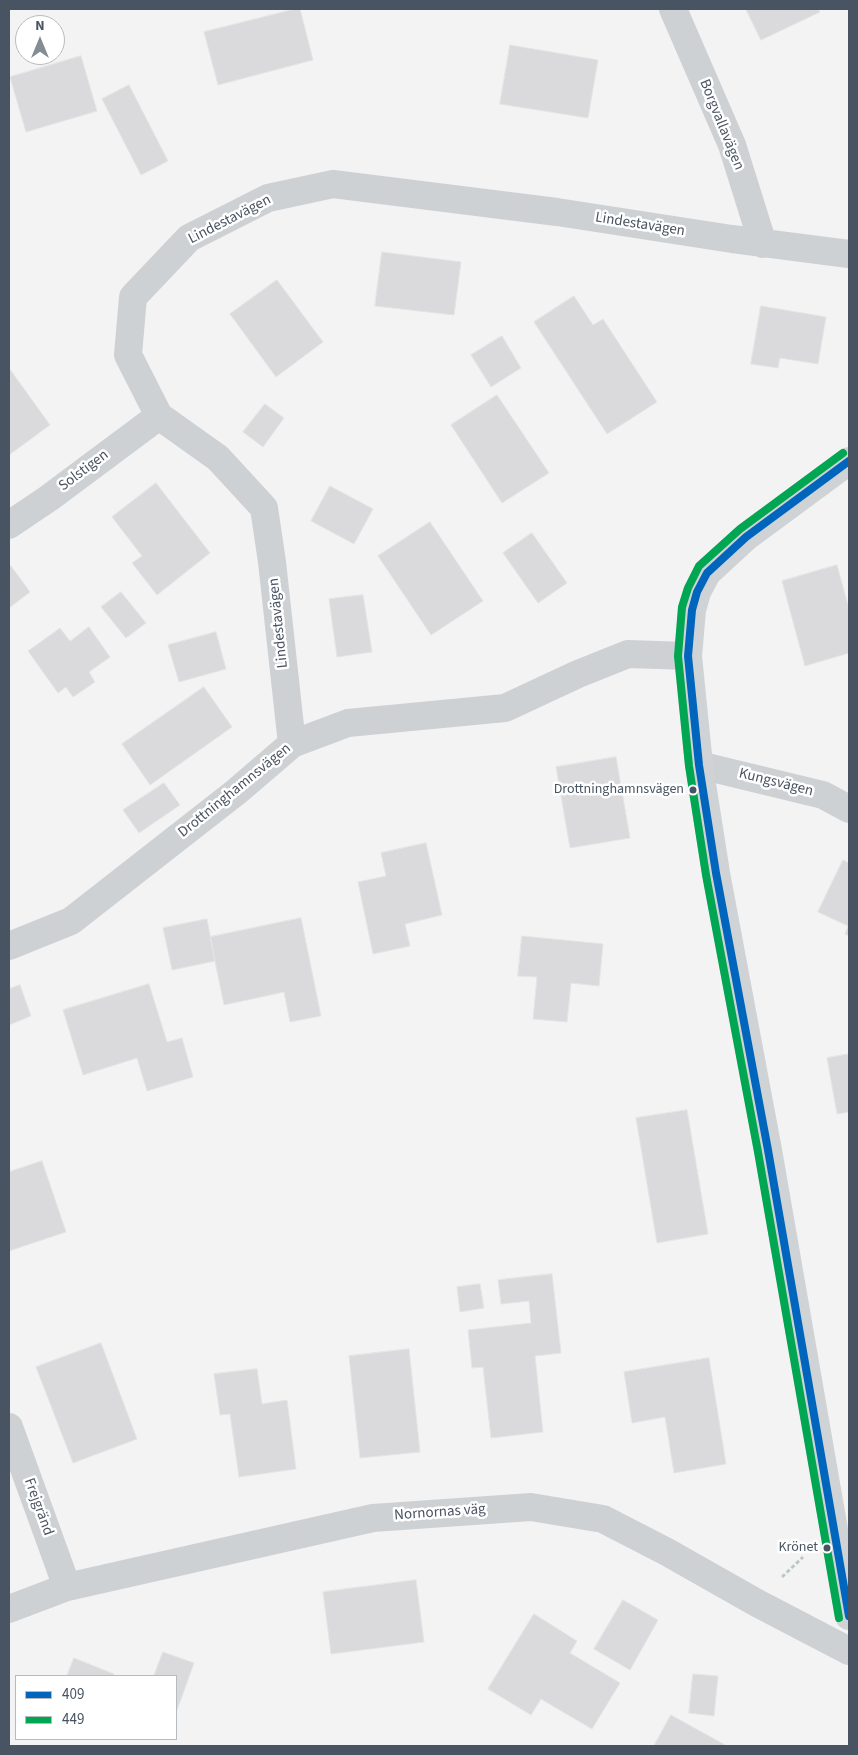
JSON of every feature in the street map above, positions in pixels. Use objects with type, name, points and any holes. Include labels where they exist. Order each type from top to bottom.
[{"type":"street","name":"Borgvallavägen","points":[[673,9],[732,145],[763,244]]},
{"type":"street","name":"Lindestavägen","points":[[292,744],[272,562],[264,508],[218,458],[159,416],[128,355],[133,296],[189,238],[268,198],[332,184],[557,212],[763,244],[849,254]]},
{"type":"street","name":"Solstigen","points":[[9,525],[49,498],[159,416]]},
{"type":"street","points":[[849,461],[746,537],[707,573],[697,592],[692,610],[688,656],[699,765],[716,873],[768,1150],[849,1616]]},
{"type":"street","name":"Drottninghamnsvägen","points":[[9,946],[71,921],[236,792],[292,744],[348,723],[506,708],[578,674],[628,654],[688,656]]},
{"type":"street","name":"Kungsvägen","points":[[699,765],[823,795],[849,809]]},
{"type":"street","name":"Frejgränd","points":[[9,1428],[67,1587]]},
{"type":"street","name":"Nornornas väg","points":[[9,1609],[67,1587],[373,1518],[531,1507],[603,1519],[849,1651]]},
{"type":"building","points":[[300,9],[313,60],[218,85],[204,32]]},
{"type":"building","points":[[746,9],[818,9],[820,12],[761,40]]},
{"type":"building","points":[[510,45],[598,60],[588,118],[500,104]]},
{"type":"building","points":[[81,56],[97,111],[26,132],[10,77],[51,65],[65,65],[65,61]]},
{"type":"building","points":[[129,85],[168,161],[141,175],[102,99]]},
{"type":"building","points":[[382,252],[461,262],[454,315],[375,306]]},
{"type":"building","points":[[277,280],[323,342],[276,377],[230,314]]},
{"type":"building","points":[[574,296],[593,325],[603,319],[657,402],[607,434],[534,322]]},
{"type":"building","points":[[761,306],[826,317],[818,364],[780,358],[778,368],[751,364]]},
{"type":"building","points":[[502,336],[521,368],[491,387],[471,355]]},
{"type":"building","points":[[9,368],[50,425],[9,455]]},
{"type":"building","points":[[497,395],[549,473],[502,503],[451,425]]},
{"type":"building","points":[[265,404],[284,418],[263,447],[243,432]]},
{"type":"building","points":[[156,483],[210,553],[157,595],[132,563],[142,556],[112,517]]},
{"type":"building","points":[[330,486],[373,509],[354,544],[311,521]]},
{"type":"building","points":[[430,522],[483,601],[431,635],[378,556]]},
{"type":"building","points":[[532,533],[567,583],[538,603],[503,553]]},
{"type":"building","points":[[837,565],[849,609],[849,653],[805,666],[782,581]]},
{"type":"building","points":[[11,566],[30,592],[9,608],[9,568]]},
{"type":"building","points":[[121,592],[146,623],[126,638],[101,607]]},
{"type":"building","points":[[363,595],[372,652],[337,657],[329,599]]},
{"type":"building","points":[[89,627],[110,657],[89,672],[95,682],[73,697],[66,687],[58,693],[28,651],[60,628],[70,641]]},
{"type":"building","points":[[216,632],[226,669],[179,682],[168,645]]},
{"type":"building","points":[[204,687],[232,727],[150,785],[122,744]]},
{"type":"building","points":[[616,757],[630,838],[570,848],[556,767]]},
{"type":"building","points":[[164,783],[180,805],[139,833],[123,810]]},
{"type":"building","points":[[426,843],[442,915],[405,924],[410,946],[373,954],[358,882],[386,876],[381,853]]},
{"type":"building","points":[[843,860],[849,863],[849,936],[845,934],[848,926],[818,912]]},
{"type":"building","points":[[301,918],[321,1016],[290,1022],[284,992],[224,1005],[210,937]]},
{"type":"building","points":[[207,919],[215,961],[172,970],[163,928]]},
{"type":"building","points":[[522,936],[603,944],[599,986],[571,983],[567,1022],[533,1019],[537,977],[518,976]]},
{"type":"building","points":[[149,984],[167,1042],[182,1038],[193,1077],[147,1091],[137,1058],[83,1075],[63,1010]]},
{"type":"building","points":[[20,985],[31,1016],[9,1025],[9,989]]},
{"type":"building","points":[[849,1054],[849,1112],[837,1114],[827,1058]]},
{"type":"building","points":[[687,1110],[708,1234],[657,1243],[636,1118]]},
{"type":"building","points":[[42,1161],[66,1232],[9,1251],[9,1172]]},
{"type":"building","points":[[552,1274],[561,1353],[535,1356],[543,1432],[491,1438],[483,1367],[472,1368],[468,1330],[531,1323],[529,1301],[501,1304],[498,1280]]},
{"type":"building","points":[[480,1284],[484,1308],[460,1312],[457,1287]]},
{"type":"building","points":[[101,1343],[137,1439],[73,1463],[36,1367]]},
{"type":"building","points":[[409,1349],[420,1452],[360,1458],[349,1356]]},
{"type":"building","points":[[709,1358],[726,1464],[674,1473],[665,1417],[632,1423],[624,1372]]},
{"type":"building","points":[[257,1369],[262,1404],[287,1400],[296,1469],[239,1477],[230,1414],[220,1415],[214,1374]]},
{"type":"building","points":[[416,1580],[424,1642],[331,1654],[323,1592]]},
{"type":"building","points":[[623,1600],[658,1620],[630,1670],[594,1649]]},
{"type":"building","points":[[534,1614],[577,1641],[570,1653],[620,1683],[592,1729],[541,1699],[531,1715],[488,1689]]},
{"type":"building","points":[[163,1652],[194,1663],[178,1707],[178,1675],[154,1675]]},
{"type":"building","points":[[74,1658],[114,1674],[114,1675],[67,1675]]},
{"type":"building","points":[[693,1674],[718,1676],[714,1716],[689,1713]]},
{"type":"building","points":[[671,1715],[727,1746],[654,1746]]},
{"type":"transit line","name":"449","points":[[839,1618],[758,1152],[706,875],[689,766],[678,656],[682,607],[688,588],[699,566],[740,529],[843,453]]},
{"type":"transit line","name":"409","points":[[849,461],[746,537],[707,573],[697,592],[692,610],[688,656],[699,765],[716,873],[768,1150],[849,1616]]},
{"type":"place","name":"Drottninghamnsvägen","points":[[693,790]]},
{"type":"place","name":"Krönet","points":[[827,1548]]}]
